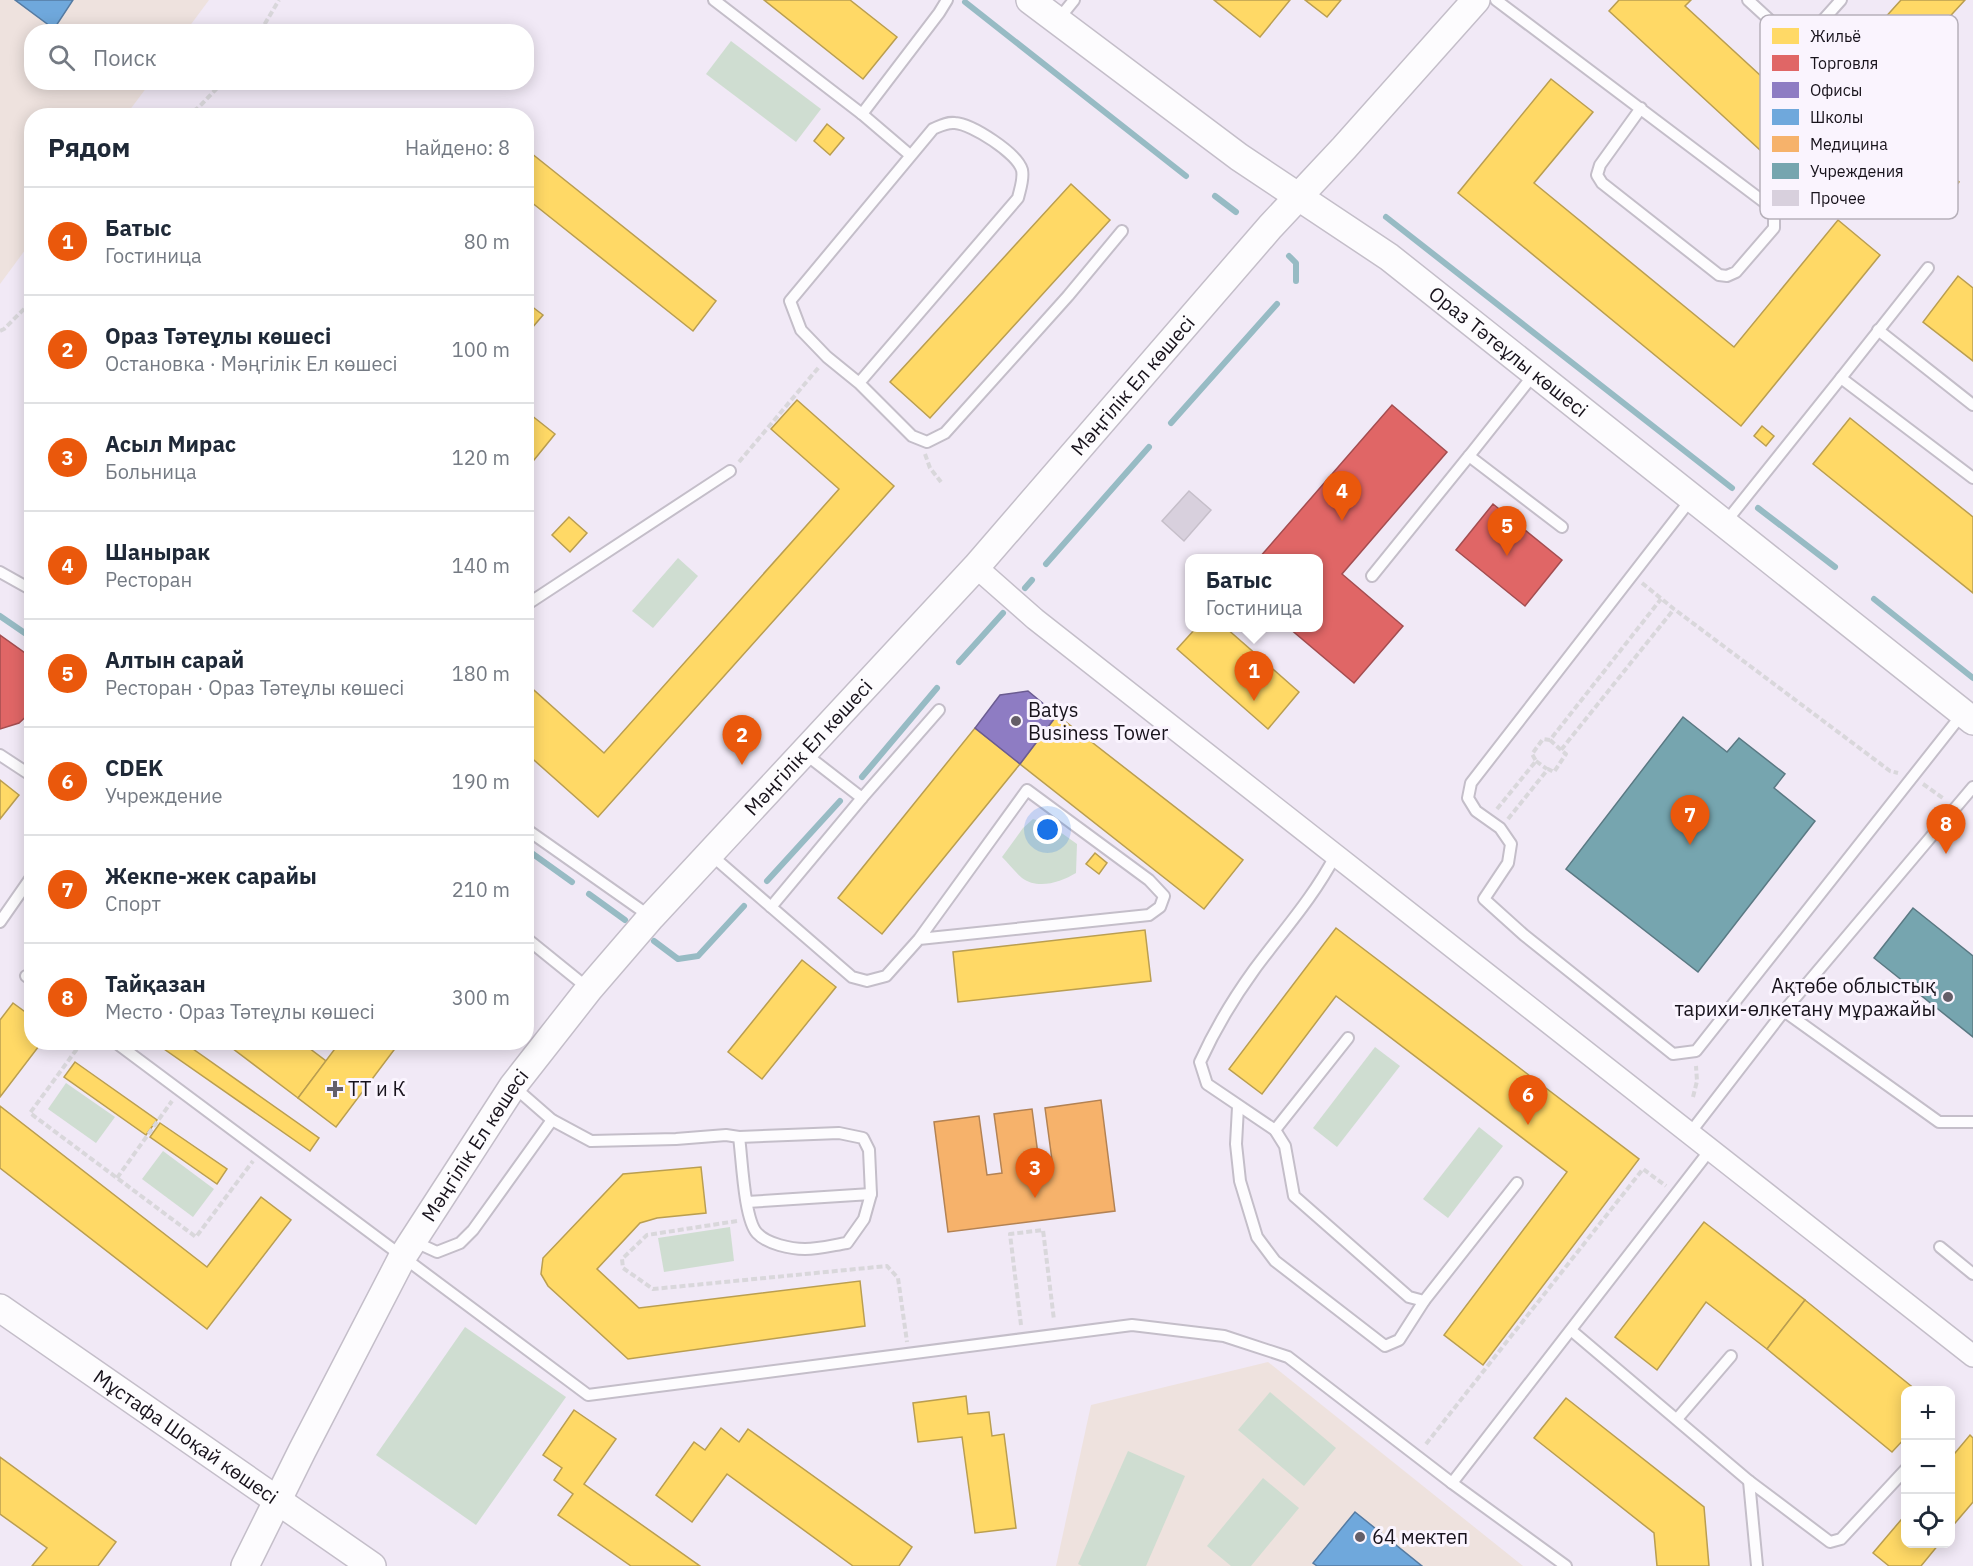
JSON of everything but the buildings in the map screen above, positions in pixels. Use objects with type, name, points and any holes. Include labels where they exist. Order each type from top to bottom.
[{"type":"street","name":"Ораз Тәтеұлы көшесі","points":[[1030,0],[1239,157],[1389,257],[1968,717]]},
{"type":"street","name":"Мәңгілік Ел көшесі","points":[[245,1566],[408,1249],[513,1086],[589,989],[651,917],[976,567],[1297,197],[1347,145],[1476,0]]},
{"type":"street","points":[[976,567],[1035,619],[1973,1356]]},
{"type":"street","name":"Мұстафа Шоқай көшесі","points":[[0,1308],[372,1566]]},
{"type":"lane","points":[[714,0],[862,114],[910,155]]},
{"type":"lane","points":[[862,114],[947,0]]},
{"type":"lane","points":[[1057,21],[1074,0]]},
{"type":"lane","points":[[1496,0],[1760,199]]},
{"type":"lane","points":[[1748,0],[1764,15]]},
{"type":"lane","points":[[1828,15],[1841,0]]},
{"type":"lane","points":[[1641,108],[1600,165],[1597,175],[1602,183],[1719,275],[1727,276],[1736,272],[1774,228],[1774,219]]},
{"type":"lane","points":[[859,383],[1018,198],[1022,183],[1022,170],[1016,160],[984,135],[958,123],[947,123],[933,129],[790,301],[801,330],[912,436],[927,442],[945,433],[1068,296],[1122,231]]},
{"type":"lane","points":[[1725,524],[1928,268]]},
{"type":"lane","points":[[1878,330],[1973,405]]},
{"type":"lane","points":[[1372,576],[1535,373]]},
{"type":"lane","points":[[1840,378],[1973,478]]},
{"type":"lane","points":[[1469,456],[1562,527]]},
{"type":"lane","points":[[534,600],[730,471]]},
{"type":"lane","points":[[1692,498],[1471,783],[1468,798],[1476,811],[1500,828],[1511,844],[1509,863],[1484,899],[1524,935],[1673,1054],[1695,1051],[1913,776],[1968,717]]},
{"type":"lane","points":[[0,572],[24,586]]},
{"type":"lane","points":[[771,907],[939,710]]},
{"type":"lane","points":[[804,753],[862,798]]},
{"type":"lane","points":[[0,754],[24,770]]},
{"type":"lane","points":[[1690,1133],[1784,1011],[1973,787]]},
{"type":"lane","points":[[710,854],[852,977],[867,981],[886,976],[919,939],[1027,790],[1149,880],[1164,896],[1160,907],[1149,915],[919,939]]},
{"type":"lane","points":[[534,836],[651,917]]},
{"type":"lane","points":[[1335,856],[1321,882],[1253,971],[1216,1027],[1200,1062],[1207,1084],[1275,1130],[1285,1146],[1294,1196],[1409,1297],[1424,1301]]},
{"type":"lane","points":[[0,922],[24,888]]},
{"type":"lane","points":[[534,944],[589,989]]},
{"type":"lane","points":[[1784,1011],[1939,1122],[1973,1122]]},
{"type":"lane","points":[[1275,1130],[1348,1038]]},
{"type":"lane","points":[[126,1050],[261,1150],[408,1249],[528,1352],[588,1395],[1132,1325],[1224,1336],[1288,1357],[1452,1483],[1566,1566]]},
{"type":"lane","points":[[513,1086],[552,1120],[591,1141],[839,1133],[863,1138],[869,1150],[871,1194],[864,1219],[847,1243],[805,1249],[771,1243],[756,1233],[750,1219],[739,1137]]},
{"type":"lane","points":[[1238,1107],[1236,1144],[1240,1180],[1257,1237],[1275,1262],[1385,1346],[1399,1340],[1424,1301],[1517,1183]]},
{"type":"lane","points":[[408,1249],[437,1252],[460,1243],[473,1230],[552,1120]]},
{"type":"lane","points":[[1452,1483],[1710,1150]]},
{"type":"lane","points":[[747,1202],[871,1194]]},
{"type":"lane","points":[[1940,1247],[1973,1274]]},
{"type":"lane","points":[[1572,1331],[1749,1481],[1830,1542],[1841,1539],[1901,1473]]},
{"type":"lane","points":[[1677,1419],[1731,1356]]},
{"type":"lane","points":[[1749,1481],[1757,1566]]},
{"type":"path","points":[[265,24],[279,0]]},
{"type":"path","points":[[198,108],[215,90]]},
{"type":"path","points":[[0,331],[24,309]]},
{"type":"path","points":[[730,471],[827,357]]},
{"type":"path","points":[[927,442],[925,458],[941,483]]},
{"type":"path","points":[[1633,574],[1660,599],[1890,771],[1913,776],[1955,808]]},
{"type":"path","points":[[1550,740],[1660,599]]},
{"type":"path","points":[[1561,750],[1674,609]]},
{"type":"path","points":[[1543,739],[1550,740],[1561,750],[1566,754],[1554,772],[1536,761],[1532,754],[1543,739]]},
{"type":"path","points":[[1488,820],[1536,761]]},
{"type":"path","points":[[1500,828],[1548,769]]},
{"type":"path","points":[[76,1050],[30,1113],[196,1237],[261,1150]]},
{"type":"path","points":[[1693,1097],[1696,1081],[1695,1051]]},
{"type":"path","points":[[117,1178],[180,1091]]},
{"type":"path","points":[[1417,1456],[1643,1169],[1676,1194]]},
{"type":"path","points":[[750,1219],[647,1235],[622,1259],[622,1268],[653,1289],[887,1266],[898,1278],[909,1354]]},
{"type":"path","points":[[1023,1340],[1010,1234],[1043,1230],[1056,1336]]},
{"type":"shaded area","points":[[0,0],[209,0],[191,24],[24,24],[24,90],[145,90],[131,108],[24,108],[24,251],[0,284]]},
{"type":"shaded area","points":[[1268,1362],[1523,1566],[1056,1566],[1091,1405]]},
{"type":"green space","points":[[731,41],[821,109],[796,142],[706,74]]},
{"type":"green space","points":[[678,558],[698,576],[653,628],[632,611]]},
{"type":"green space","points":[[1033,819],[1049,824],[1077,844],[1076,873],[1057,882],[1035,884],[1022,878],[1002,857],[1023,828]]},
{"type":"green space","points":[[1375,1047],[1400,1066],[1337,1147],[1313,1128]]},
{"type":"green space","points":[[66,1083],[115,1117],[96,1143],[48,1109]]},
{"type":"green space","points":[[1479,1127],[1503,1146],[1448,1218],[1423,1199]]},
{"type":"green space","points":[[163,1151],[214,1189],[193,1217],[142,1179]]},
{"type":"green space","points":[[730,1227],[734,1261],[664,1272],[658,1238]]},
{"type":"green space","points":[[465,1327],[566,1397],[476,1525],[376,1455]]},
{"type":"green space","points":[[1270,1392],[1336,1448],[1304,1486],[1238,1430]]},
{"type":"green space","points":[[1128,1451],[1185,1476],[1146,1566],[1082,1566],[1078,1564]]},
{"type":"green space","points":[[1263,1478],[1299,1508],[1251,1566],[1231,1566],[1207,1546]]},
{"type":"waterway","points":[[965,2],[1186,176]]},
{"type":"waterway","points":[[1215,196],[1236,212]]},
{"type":"waterway","points":[[1386,217],[1732,488]]},
{"type":"waterway","points":[[1289,256],[1296,263],[1296,281]]},
{"type":"waterway","points":[[1171,423],[1277,304]]},
{"type":"waterway","points":[[1046,564],[1149,447]]},
{"type":"waterway","points":[[1758,508],[1835,567]]},
{"type":"waterway","points":[[1025,588],[1032,580]]},
{"type":"waterway","points":[[1874,599],[1973,678]]},
{"type":"waterway","points":[[959,662],[1003,613]]},
{"type":"waterway","points":[[0,616],[24,632]]},
{"type":"waterway","points":[[862,777],[937,688]]},
{"type":"waterway","points":[[767,881],[840,801]]},
{"type":"waterway","points":[[534,855],[572,882]]},
{"type":"waterway","points":[[589,894],[625,920]]},
{"type":"waterway","points":[[654,941],[678,959],[698,956],[744,906]]},
{"type":"place","name":"Шанырак","points":[[1342,521]]},
{"type":"place","name":"Алтын сарай","points":[[1507,556]]},
{"type":"place","name":"Батыс","points":[[1254,701]]},
{"type":"place","name":"Batys Business Tower","points":[[1016,721]]},
{"type":"place","name":"Ораз Тәтеұлы көшесі","points":[[742,765]]},
{"type":"place","name":"Жекпе-жек сарайы","points":[[1690,845]]},
{"type":"place","name":"Тайқазан","points":[[1946,854]]},
{"type":"place","name":"Ақтөбе облыстық тарихи-өлкетану мұражайы","points":[[1948,997]]},
{"type":"place","name":"ТТ и К","points":[[335,1089]]},
{"type":"place","name":"CDEK","points":[[1528,1125]]},
{"type":"place","name":"Асыл Мирас","points":[[1035,1198]]},
{"type":"place","name":"64 мектеп","points":[[1360,1537]]}]
